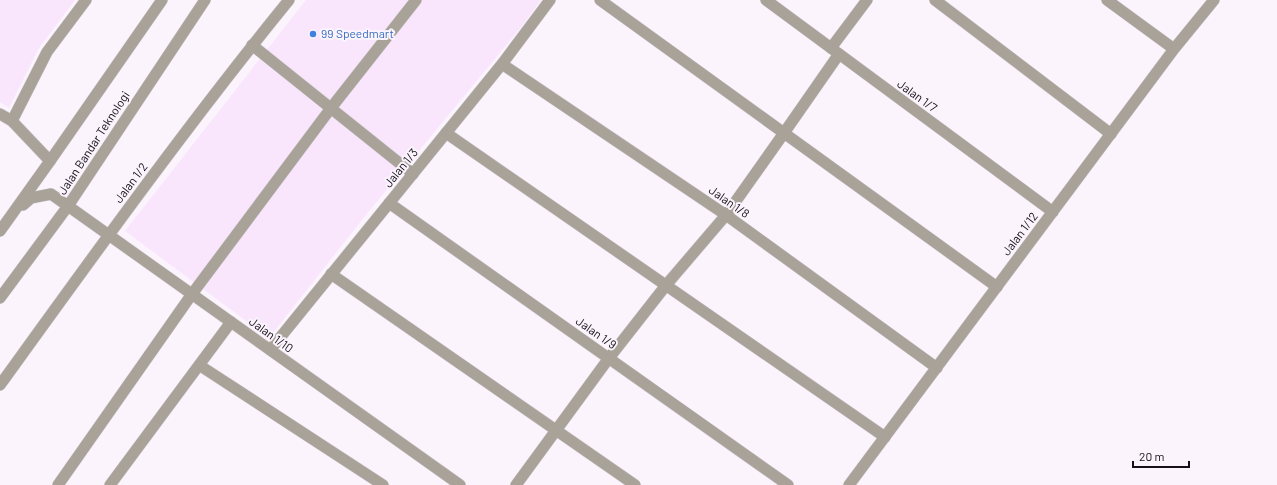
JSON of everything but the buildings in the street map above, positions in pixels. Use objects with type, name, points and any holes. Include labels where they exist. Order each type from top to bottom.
[{"type":"street","points":[[12,121],[47,52],[86,0]]},
{"type":"street","name":"Jalan Bandar Teknologi","points":[[0,231],[162,0]]},
{"type":"street","name":"Jalan Bandar Teknologi","points":[[0,298],[68,206],[205,0]]},
{"type":"street","name":"Jalan 1/2","points":[[0,385],[108,235],[252,45],[289,0]]},
{"type":"street","points":[[58,485],[192,294],[331,108],[416,0]]},
{"type":"street","name":"Jalan 1/3","points":[[270,350],[502,64],[550,0]]},
{"type":"street","points":[[600,0],[997,287]]},
{"type":"street","name":"Jalan 1/7","points":[[766,0],[1053,212]]},
{"type":"street","points":[[516,485],[609,358],[667,284],[726,214],[784,133],[866,0]]},
{"type":"street","points":[[935,0],[1111,134]]},
{"type":"street","points":[[1107,0],[1174,49]]},
{"type":"street","name":"Jalan 1/12","points":[[849,485],[1174,49],[1214,0]]},
{"type":"street","points":[[252,45],[413,174]]},
{"type":"street","name":"Jalan 1/8","points":[[502,64],[726,214],[937,368]]},
{"type":"street","points":[[0,114],[12,121],[50,161]]},
{"type":"street","points":[[446,132],[667,284],[885,437]]},
{"type":"street","name":"Jalan 1/10","points":[[14,211],[31,198],[51,194],[460,485]]},
{"type":"street","name":"Jalan 1/9","points":[[389,203],[788,485]]},
{"type":"street","points":[[331,274],[555,431],[636,485]]},
{"type":"street","points":[[110,485],[231,322]]},
{"type":"street","points":[[199,365],[383,485]]},
{"type":"shaded area","points":[[0,0],[75,0],[39,48],[9,108],[0,102]]},
{"type":"shaded area","points":[[306,0],[541,0],[522,26],[365,216],[269,338],[125,231]]},
{"type":"place","name":"99 Speedmart","points":[[313,34]]}]
